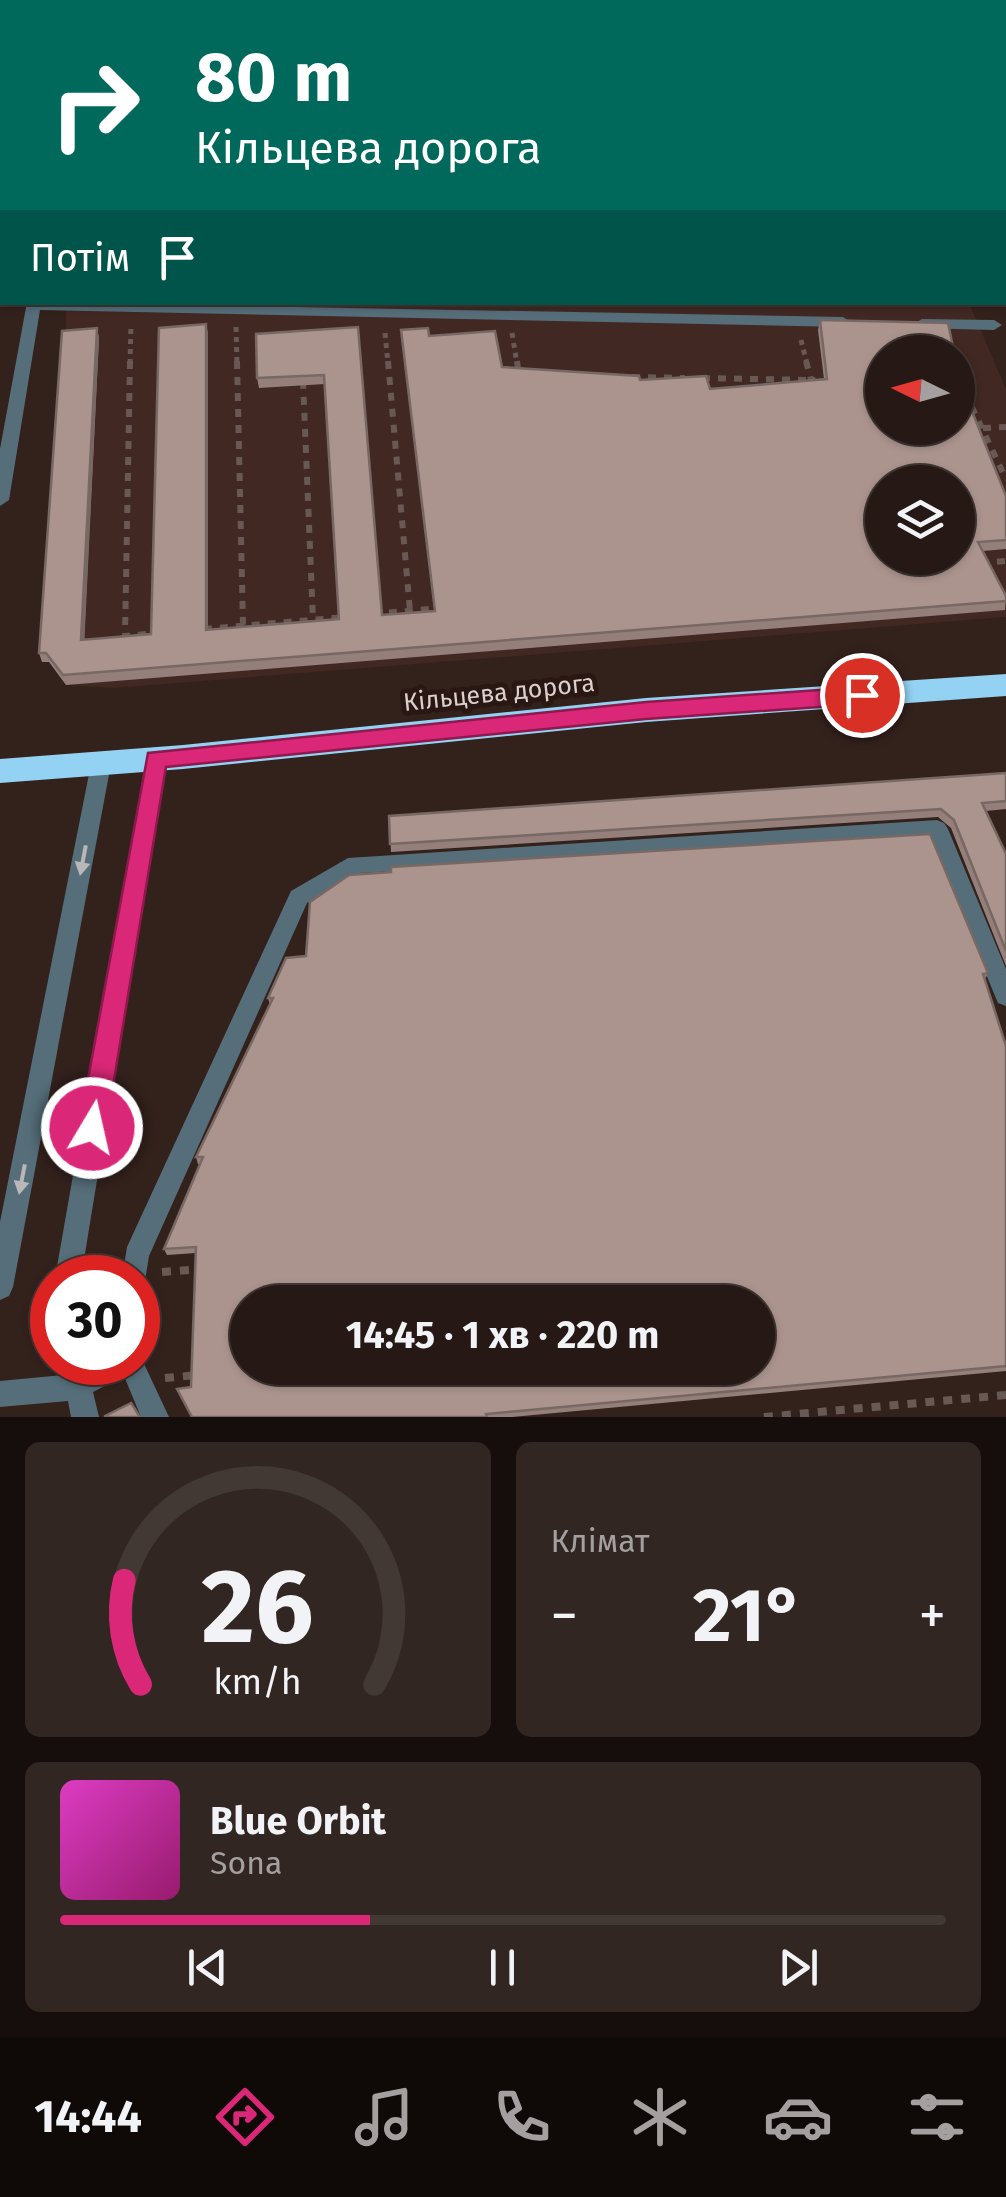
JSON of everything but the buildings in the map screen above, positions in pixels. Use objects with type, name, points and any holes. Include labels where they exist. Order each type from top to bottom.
[{"type":"highway","name":"Кільцева дорога","points":[[0,771],[646,710],[1006,685]]},
{"type":"street","points":[[0,500],[33,305],[859,322]]},
{"type":"street","points":[[898,323],[994,325]]},
{"type":"street","points":[[72,1255],[156,759]]},
{"type":"street","points":[[0,1287],[101,764]]},
{"type":"street","points":[[136,1255],[300,897],[356,864],[936,829],[1006,996]]},
{"type":"street","points":[[0,1394],[35,1385]]},
{"type":"street","points":[[77,1385],[85,1417]]},
{"type":"street","points":[[139,1385],[155,1417]]},
{"type":"path","points":[[130,325],[125,636],[165,632]]},
{"type":"path","points":[[236,327],[244,626]]},
{"type":"path","points":[[385,329],[410,611]]},
{"type":"path","points":[[511,332],[521,388]]},
{"type":"path","points":[[302,367],[313,620]]},
{"type":"path","points":[[628,377],[811,380]]},
{"type":"path","points":[[644,377],[648,396]]},
{"type":"path","points":[[709,378],[714,397]]},
{"type":"path","points":[[775,380],[781,397]]},
{"type":"path","points":[[975,411],[1006,479]]},
{"type":"path","points":[[984,428],[1006,427]]},
{"type":"path","points":[[975,563],[1006,561]]},
{"type":"path","points":[[371,614],[447,608]]},
{"type":"path","points":[[184,631],[352,616]]},
{"type":"path","points":[[160,1274],[214,1269]]},
{"type":"path","points":[[160,1370],[218,1373]]},
{"type":"path","points":[[764,1417],[1006,1395]]},
{"type":"shaded area","points":[[66,305],[970,305],[1006,389],[1006,617],[114,688],[66,685]]},
{"type":"route","points":[[92,1128],[156,759],[646,710],[862,695]]}]
